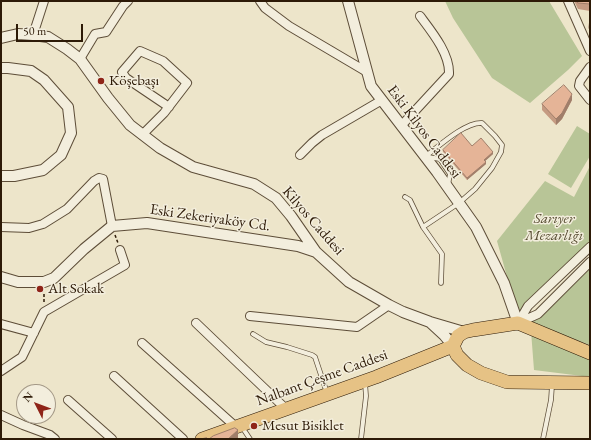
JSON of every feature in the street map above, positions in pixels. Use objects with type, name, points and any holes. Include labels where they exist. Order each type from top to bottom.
[{"type":"main road","points":[[590,353],[518,323],[464,332],[458,336],[453,346],[457,355],[467,365],[481,373],[507,382],[590,383]]},
{"type":"main road","name":"Nalbant Çeşme Caddesi","points":[[202,439],[364,381],[453,346]]},
{"type":"street","points":[[33,35],[44,1]]},
{"type":"street","points":[[80,59],[95,34],[106,32],[128,1]]},
{"type":"street","points":[[260,1],[265,8],[289,26],[367,72]]},
{"type":"street","name":"Eski Kilyos Caddesi","points":[[348,1],[371,86],[448,187],[476,227],[504,283],[518,323]]},
{"type":"street","points":[[568,1],[590,51]]},
{"type":"street","points":[[401,126],[449,74],[446,56],[435,36],[420,16]]},
{"type":"street","name":"Kilyos Caddesi","points":[[1,38],[18,34],[48,37],[68,49],[80,59],[108,98],[130,125],[142,135],[160,148],[193,167],[254,184],[276,198],[291,216],[316,252],[349,282],[389,305],[430,322]]},
{"type":"street","points":[[142,135],[164,113],[169,107],[187,82],[163,61],[140,51],[122,72],[126,78],[169,107]]},
{"type":"street","points":[[590,67],[578,86],[590,100]]},
{"type":"street","points":[[1,68],[31,71],[44,80],[68,107],[70,133],[62,154],[43,170],[14,176],[1,176]]},
{"type":"street","points":[[300,155],[322,135],[382,100]]},
{"type":"street","points":[[1,227],[29,228],[43,224],[67,209],[94,181],[99,178],[103,179],[112,226],[84,249],[54,278],[44,282],[18,282],[1,277]]},
{"type":"street","name":"Eski Zekeriyaköy Cd.","points":[[112,226],[147,223],[298,246],[316,252]]},
{"type":"street","points":[[518,323],[528,306],[590,247]]},
{"type":"street","points":[[1,371],[22,357],[44,312],[126,265],[120,250]]},
{"type":"street","points":[[518,323],[538,314],[590,262]]},
{"type":"street","points":[[250,316],[357,327],[389,305]]},
{"type":"street","points":[[430,322],[464,332]]},
{"type":"street","points":[[430,322],[453,346]]},
{"type":"street","points":[[196,323],[286,408]]},
{"type":"street","points":[[1,324],[34,333]]},
{"type":"street","points":[[142,343],[238,426]]},
{"type":"street","points":[[114,376],[183,439]]},
{"type":"street","points":[[68,400],[112,439]]},
{"type":"street","points":[[1,416],[52,438]]},
{"type":"lane","points":[[423,227],[459,203],[475,189],[492,168],[502,152],[502,145],[482,123],[476,123],[461,130],[425,157]]},
{"type":"lane","points":[[405,197],[410,200],[423,227],[442,254],[441,282]]},
{"type":"lane","points":[[253,334],[266,342],[312,354],[315,357],[328,394]]},
{"type":"lane","points":[[362,439],[366,396],[364,381]]},
{"type":"lane","points":[[543,439],[553,382]]},
{"type":"lane","points":[[238,426],[250,439]]},
{"type":"path","points":[[112,226],[120,250]]},
{"type":"path","points":[[44,282],[44,312]]},
{"type":"green space","points":[[445,1],[549,1],[582,56],[530,103],[492,78],[453,18]]},
{"type":"green space","points":[[577,126],[590,134],[590,156],[571,188],[548,174]]},
{"type":"green space","name":"Sarıyer Mezarlığı","points":[[590,166],[590,243],[518,316],[497,241],[545,181],[574,197]]},
{"type":"green space","name":"Sarıyer Mezarlığı","points":[[590,266],[590,345],[529,323],[538,318]]},
{"type":"green space","points":[[531,331],[590,353],[590,377],[534,370]]},
{"type":"building","points":[[577,1],[590,1],[590,4],[578,3]]},
{"type":"building","points":[[564,85],[572,94],[562,113],[556,119],[542,104]]},
{"type":"building","points":[[461,133],[472,146],[481,138],[493,152],[484,160],[486,162],[467,178],[443,150]]},
{"type":"building","points":[[235,428],[238,430],[228,439],[209,439],[213,436]]},
{"type":"place","name":"Köşebaşı","points":[[101,81]]},
{"type":"place","name":"Alt Sokak","points":[[40,289]]},
{"type":"place","name":"Mesut Bisiklet","points":[[254,426]]}]
